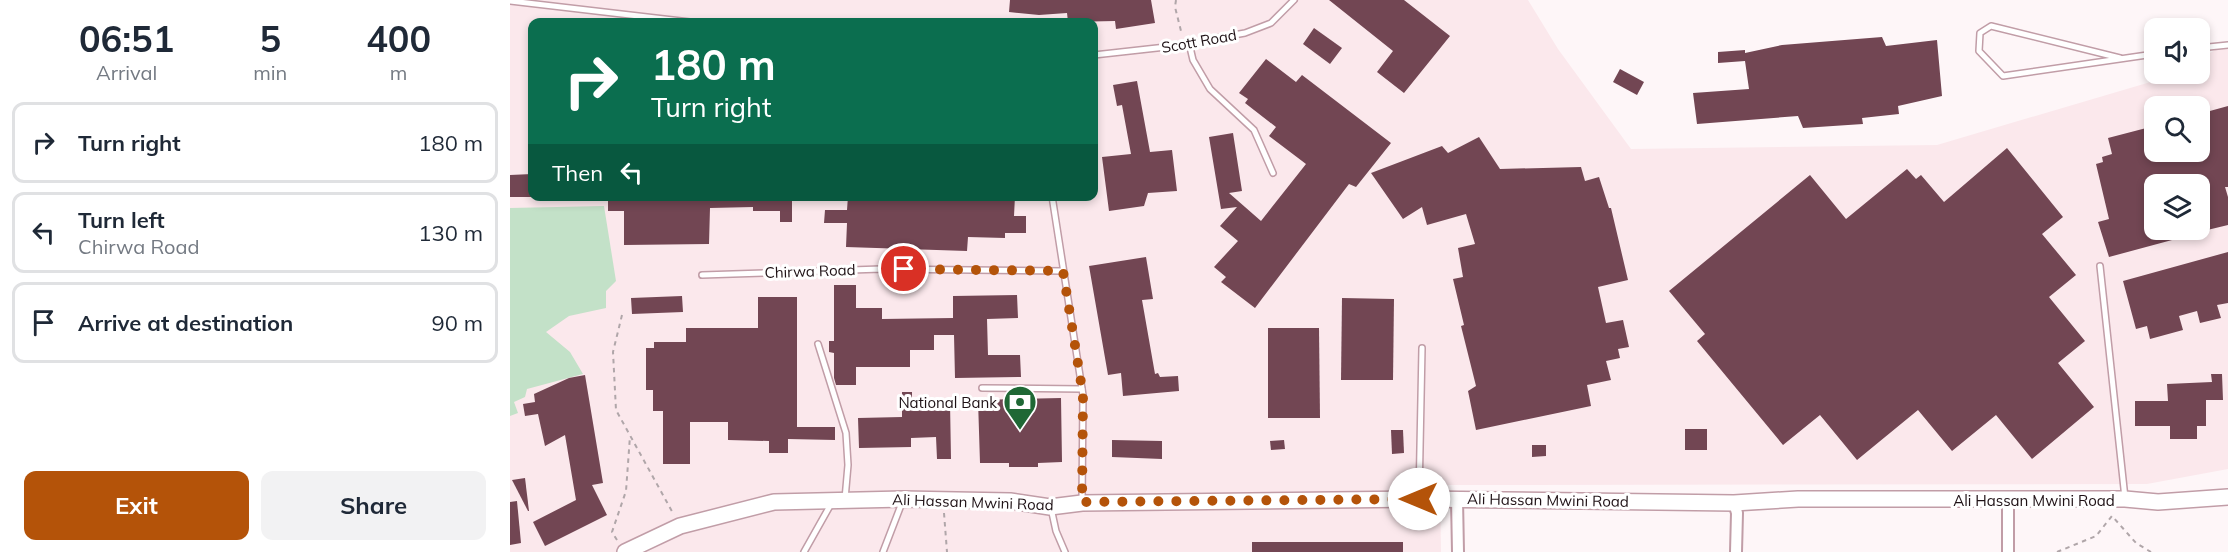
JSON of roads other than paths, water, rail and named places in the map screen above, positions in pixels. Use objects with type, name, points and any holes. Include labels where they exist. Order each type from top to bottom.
[{"type":"main road","name":"Ali Hassan Mwini Road","points":[[621,547],[680,526],[774,502],[903,499],[1010,501],[1050,507],[1082,502],[1419,499],[1734,503],[1798,499],[2125,499],[2158,502],[2228,497]]},
{"type":"street","points":[[1457,499],[1458,552]]},
{"type":"street","points":[[2008,500],[2008,552]]},
{"type":"street","points":[[1734,503],[1737,513],[1736,552]]},
{"type":"lane","name":"Scott Road","points":[[1098,54],[1245,33],[1271,22],[1294,0]]},
{"type":"lane","points":[[510,2],[654,18]]},
{"type":"lane","points":[[2120,58],[1991,26],[1980,33],[1979,51],[2003,76],[2144,55]]},
{"type":"lane","points":[[1186,43],[1210,89],[1254,130],[1273,173]]},
{"type":"lane","points":[[2210,47],[2228,45]]},
{"type":"lane","points":[[1053,201],[1082,389],[1082,502]]},
{"type":"lane","points":[[2100,267],[2125,499]]},
{"type":"lane","name":"Chirwa Road","points":[[702,275],[881,269],[1063,271]]},
{"type":"lane","points":[[804,552],[839,501],[848,465],[846,434],[818,344]]},
{"type":"lane","points":[[1419,499],[1422,348]]},
{"type":"lane","points":[[982,388],[1082,389]]},
{"type":"lane","points":[[883,552],[903,499]]},
{"type":"lane","points":[[1050,507],[1056,531],[1065,552]]},
{"type":"place","name":"National Bank","points":[[1020,431]]}]
